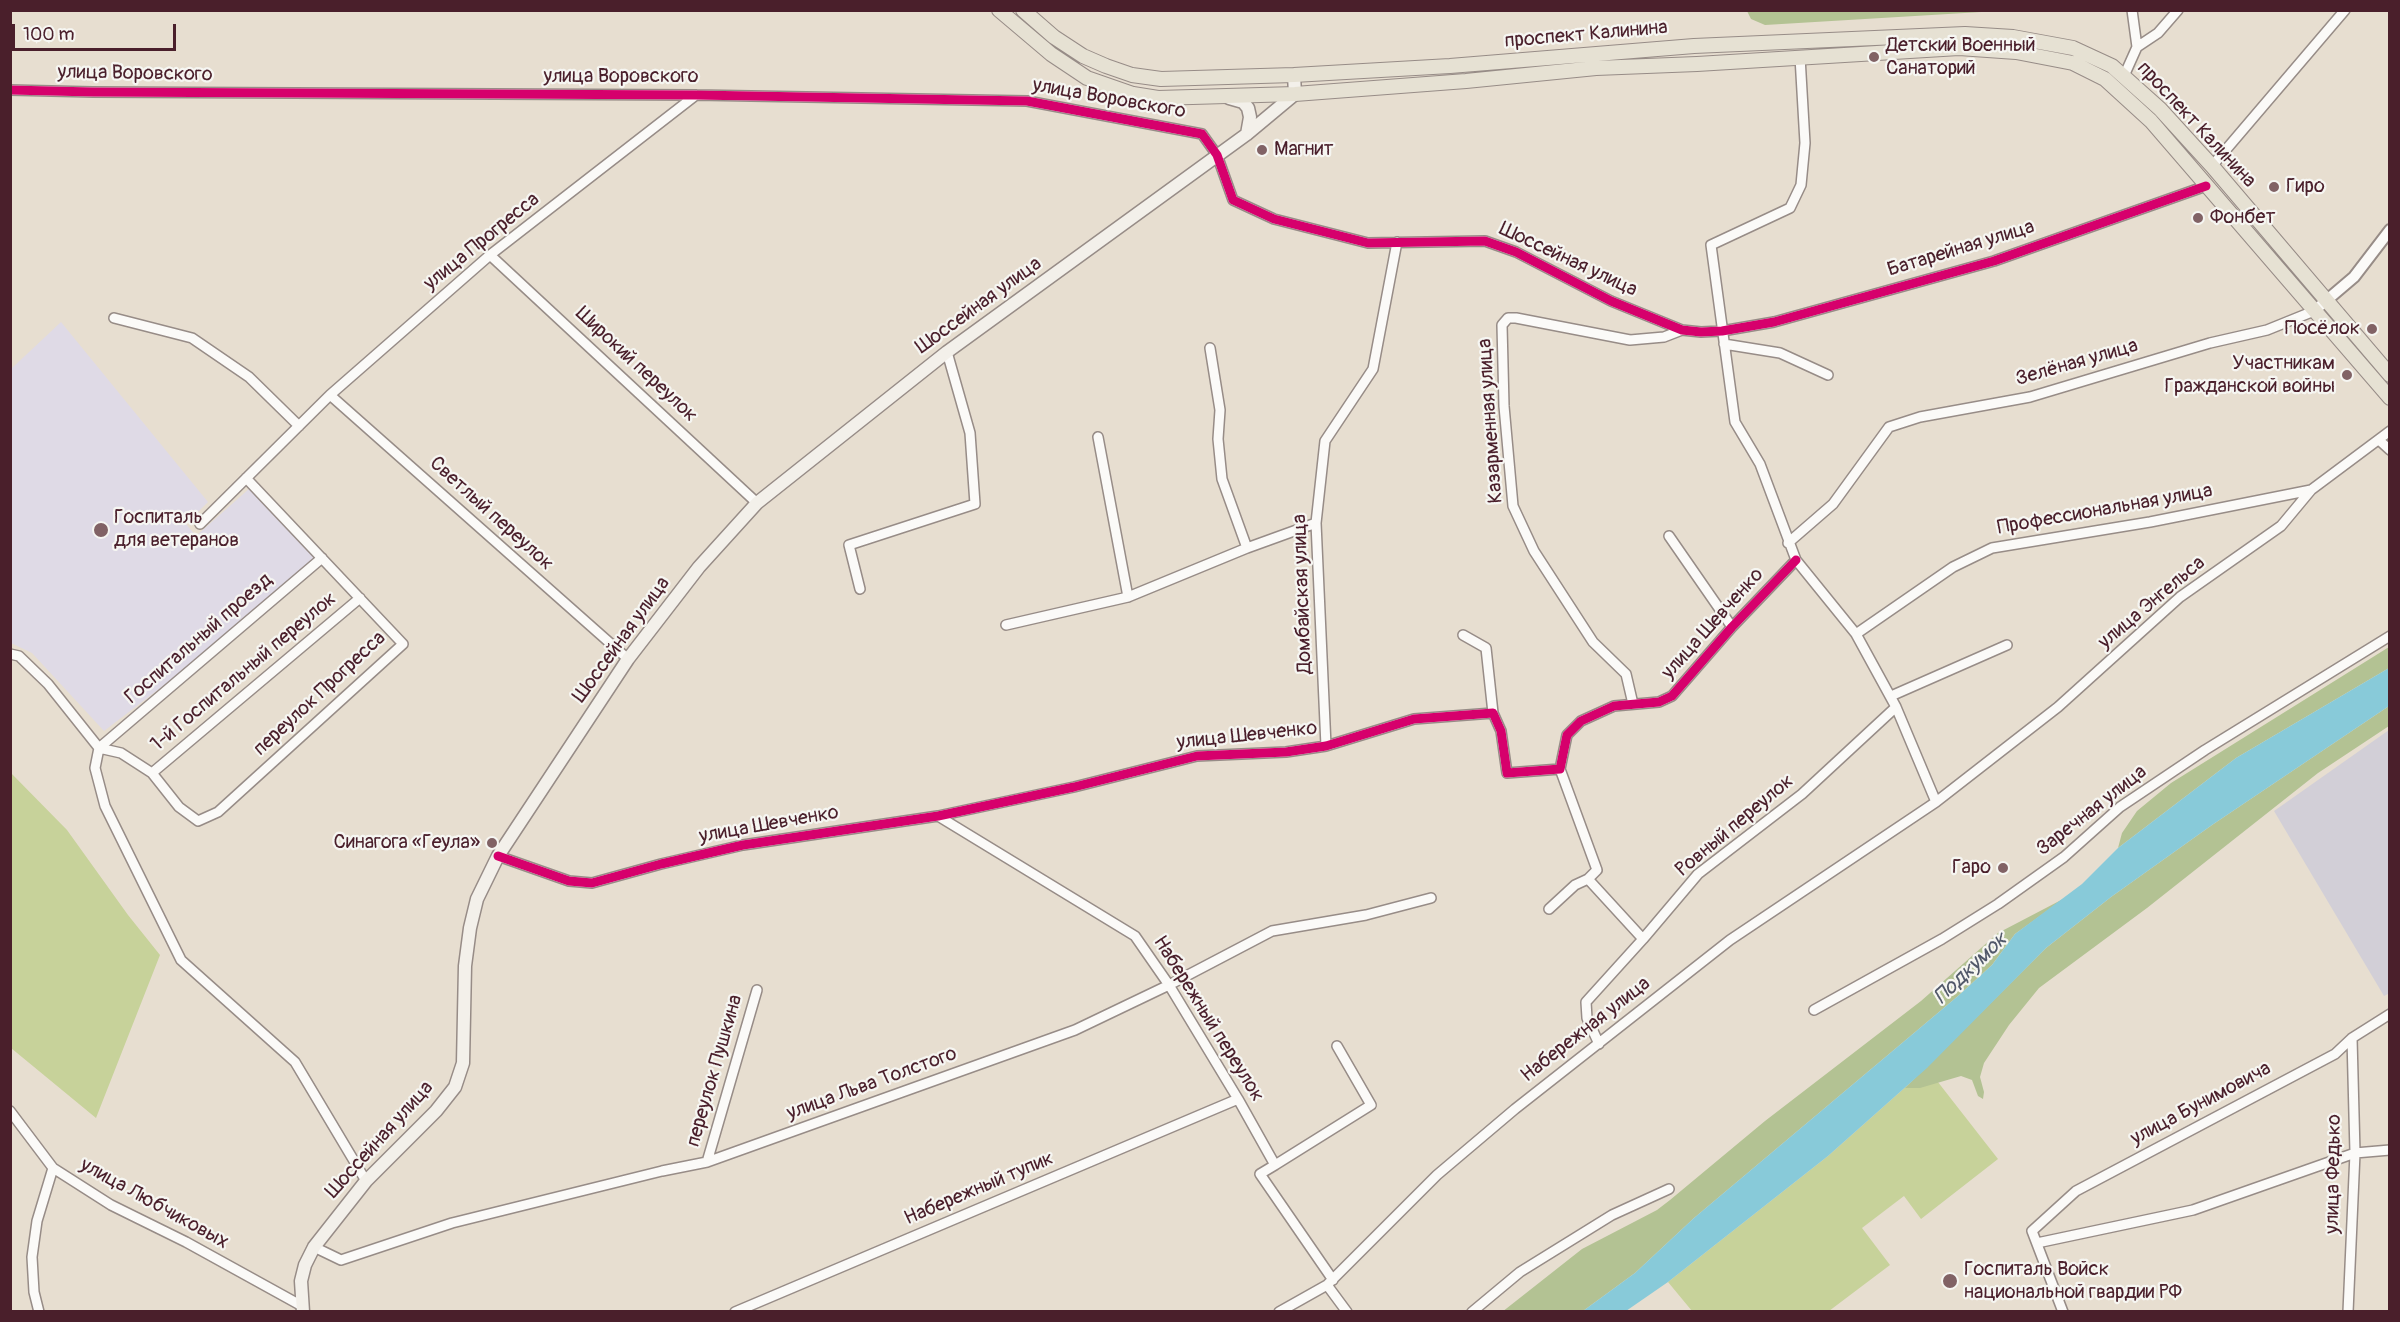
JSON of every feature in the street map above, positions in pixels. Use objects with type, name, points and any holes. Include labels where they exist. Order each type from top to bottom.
[{"type":"main road","name":"проспект Калинина","points":[[999,10],[1051,54],[1087,78],[1133,94],[1158,98],[1296,94],[1596,68],[1959,48],[2016,52],[2073,63],[2105,79],[2151,121],[2390,398]]},
{"type":"main road","name":"проспект Калинина","points":[[1023,10],[1054,37],[1083,56],[1132,75],[1180,79],[1450,66],[1694,46],[1965,34],[2013,37],[2073,48],[2112,66],[2160,109],[2214,163],[2326,301],[2390,375]]},
{"type":"main road","points":[[1294,75],[1296,94]]},
{"type":"main road","name":"Шоссейная улица","points":[[302,1309],[301,1281],[305,1265],[314,1247],[366,1181],[436,1111],[455,1087],[463,1063],[465,966],[470,928],[477,899],[498,856],[628,659],[699,567],[757,502],[947,352],[1107,238],[1247,134],[1296,94]]},
{"type":"main road","points":[[1225,97],[1243,102],[1248,108],[1247,134]]},
{"type":"street","points":[[2124,76],[2136,47],[2132,10]]},
{"type":"street","points":[[2136,47],[2157,33],[2178,10]]},
{"type":"street","points":[[2214,163],[2345,10]]},
{"type":"street","points":[[1800,57],[1805,143],[1801,185],[1790,207],[1711,245],[1735,422],[1760,464],[1796,560],[1856,634],[1891,696],[1936,802]]},
{"type":"street","name":"улица Воровского","points":[[10,90],[105,93],[696,95],[1027,101],[1202,134],[1217,155]]},
{"type":"street","name":"улица Прогресса","points":[[200,524],[330,395],[490,255],[696,95]]},
{"type":"street","name":"Шоссейная улица","points":[[1217,155],[1233,200],[1274,219],[1368,243],[1485,241],[1516,252],[1611,301],[1682,330],[1722,331]]},
{"type":"street","name":"Батарейная улица","points":[[1722,331],[1774,322],[1995,261],[2206,186]]},
{"type":"street","name":"Зелёная улица","points":[[1788,543],[1833,504],[1889,427],[1920,417],[2030,397],[2210,343],[2267,330],[2314,311],[2354,277],[2390,230]]},
{"type":"street","name":"Домбайская улица","points":[[1326,746],[1316,523],[1326,441],[1373,369],[1397,242]]},
{"type":"street","name":"Широкий переулок","points":[[490,255],[757,502]]},
{"type":"street","points":[[114,318],[192,338],[249,377],[299,426]]},
{"type":"street","name":"Шоссейная улица","points":[[1508,318],[1630,340],[1664,337],[1682,330]]},
{"type":"street","name":"Казарменная улица","points":[[1508,318],[1502,325],[1504,406],[1513,506],[1534,551],[1593,642],[1626,674],[1633,704]]},
{"type":"street","points":[[1724,344],[1780,352],[1828,375]]},
{"type":"street","points":[[1210,348],[1220,410],[1218,439],[1221,479],[1247,548]]},
{"type":"street","points":[[860,589],[849,545],[975,504],[970,433],[947,352]]},
{"type":"street","name":"Светлый переулок","points":[[330,395],[628,659]]},
{"type":"street","name":"улица Энгельса","points":[[1936,802],[2058,707],[2180,597],[2282,526],[2311,490],[2390,431]]},
{"type":"street","points":[[1098,437],[1128,597]]},
{"type":"street","points":[[2379,440],[2390,450]]},
{"type":"street","name":"переулок Прогресса","points":[[152,773],[179,807],[198,821],[218,812],[403,644],[246,478]]},
{"type":"street","name":"Профессиональная улица","points":[[1856,634],[1953,567],[1992,548],[2150,522],[2311,490]]},
{"type":"street","points":[[1006,625],[1128,597],[1247,548],[1316,523]]},
{"type":"street","name":"улица Шевченко","points":[[1669,536],[1732,627]]},
{"type":"street","name":"Госпитальный проезд","points":[[99,748],[322,558]]},
{"type":"street","name":"улица Шевченко","points":[[1560,769],[1567,735],[1581,721],[1614,706],[1659,702],[1672,696],[1732,627],[1796,560]]},
{"type":"street","name":"1-й Госпитальный переулок","points":[[152,773],[360,598]]},
{"type":"street","points":[[1463,635],[1486,648],[1493,713],[1501,731],[1508,773],[1560,769],[1597,870],[1588,879],[1575,885],[1549,909]]},
{"type":"street","name":"Заречная улица","points":[[1814,1010],[1942,939],[1998,904],[2064,857],[2120,807],[2214,744],[2390,636]]},
{"type":"street","points":[[1891,696],[2007,645]]},
{"type":"street","points":[[10,654],[19,656],[48,684],[99,748],[121,753],[152,773]]},
{"type":"street","name":"Ровный переулок","points":[[1599,1044],[1587,1018],[1586,1002],[1698,874],[1802,794],[1896,707]]},
{"type":"street","name":"улица Шевченко","points":[[498,856],[569,881],[592,883],[743,845],[938,816],[1074,788],[1197,756],[1286,752],[1326,746],[1414,719],[1493,713]]},
{"type":"street","points":[[99,748],[95,768],[105,806],[181,960],[296,1062],[366,1181]]},
{"type":"street","name":"Набережная улица","points":[[1279,1311],[1330,1283],[1437,1175],[1515,1108],[1730,940],[1936,802]]},
{"type":"street","name":"Набережный переулок","points":[[938,816],[1135,936],[1169,985],[1275,1165]]},
{"type":"street","points":[[1588,879],[1643,939]]},
{"type":"street","name":"улица Льва Толстого","points":[[314,1247],[341,1260],[452,1223],[662,1170],[707,1162],[1075,1030],[1169,985],[1272,931],[1366,915],[1431,898]]},
{"type":"street","name":"переулок Пушкина","points":[[707,1162],[757,990]]},
{"type":"street","name":"улица Бунимовича","points":[[2037,1243],[2032,1231],[2076,1191],[2335,1054],[2352,1038],[2390,1014]]},
{"type":"street","name":"улица Федько","points":[[2348,1311],[2355,1153],[2352,1038]]},
{"type":"street","points":[[1337,1046],[1371,1105],[1260,1174],[1347,1311]]},
{"type":"street","name":"Набережный тупик","points":[[735,1311],[1238,1099]]},
{"type":"street","name":"улица Любчиковых","points":[[10,1111],[53,1168],[111,1205],[186,1242],[302,1309]]},
{"type":"street","points":[[2063,1311],[2037,1243],[2193,1210],[2355,1153],[2390,1150]]},
{"type":"street","points":[[39,1311],[34,1292],[32,1257],[37,1221],[53,1168]]},
{"type":"street","points":[[1472,1311],[1520,1272],[1593,1226],[1669,1189]]},
{"type":"shaded area","name":"Госпиталь для ветеранов","points":[[61,322],[208,502],[186,524],[196,536],[250,488],[318,559],[189,666],[104,731],[32,653],[11,643],[11,369]]},
{"type":"shaded area","points":[[2389,730],[2390,993],[2384,996],[2274,811]]},
{"type":"green space","points":[[1747,11],[1998,11],[1765,25],[1751,19]]},
{"type":"green space","points":[[2389,647],[2389,668],[2236,758],[2118,848],[2122,833],[2137,811],[2171,783]]},
{"type":"green space","points":[[2389,706],[2389,726],[2318,773],[2147,908],[2039,988],[2009,1025],[1984,1063],[1980,1077],[1984,1092],[1983,1099],[1978,1096],[1972,1080],[1961,1076],[1920,1088],[1905,1088],[2046,948],[2111,897],[2212,825]]},
{"type":"green space","points":[[11,773],[67,830],[160,955],[96,1118],[11,1048]]},
{"type":"green space","points":[[2065,898],[2015,934],[1992,965],[1958,996],[1694,1218],[1635,1273],[1583,1311],[1502,1312],[1582,1249],[1657,1210],[1765,1121],[1921,1001],[1998,933]]},
{"type":"green space","points":[[1927,1068],[1998,1159],[1921,1219],[1904,1196],[1862,1228],[1890,1265],[1829,1311],[1692,1311],[1668,1282],[1828,1156]]},
{"type":"water","name":"Подкумок","points":[[2389,668],[2389,706],[2212,825],[2111,897],[2046,948],[1927,1068],[1828,1156],[1668,1282],[1626,1311],[1583,1311],[1635,1273],[1694,1218],[1958,996],[1992,965],[2015,934],[2082,884],[2118,848],[2236,758]]},
{"type":"cycle path","points":[[10,90],[696,95],[1027,101],[1202,134],[1217,155],[1233,200],[1274,219],[1368,243],[1485,241],[1516,252],[1611,301],[1682,330],[1701,332],[1722,331],[1774,322],[1994,261],[2206,186]]},
{"type":"cycle path","points":[[498,856],[569,881],[592,883],[743,845],[938,816],[1074,787],[1197,756],[1286,752],[1326,746],[1414,719],[1493,713],[1501,731],[1507,773],[1560,769],[1567,735],[1581,721],[1614,706],[1659,702],[1672,696],[1732,627],[1796,560]]},
{"type":"place","name":"Детский Военный Санаторий","points":[[1874,57]]},
{"type":"place","name":"Магнит","points":[[1262,150]]},
{"type":"place","name":"Гиро","points":[[2274,187]]},
{"type":"place","name":"Фонбет","points":[[2198,218]]},
{"type":"place","name":"Посёлок","points":[[2372,329]]},
{"type":"place","name":"Участникам Гражданской войны","points":[[2347,375]]},
{"type":"place","name":"Госпиталь для ветеранов","points":[[101,530]]},
{"type":"place","name":"Синагога «Геула»","points":[[492,843]]},
{"type":"place","name":"Гаро","points":[[2003,868]]},
{"type":"place","name":"Госпиталь Войск национальной гвардии РФ","points":[[1950,1281]]}]
